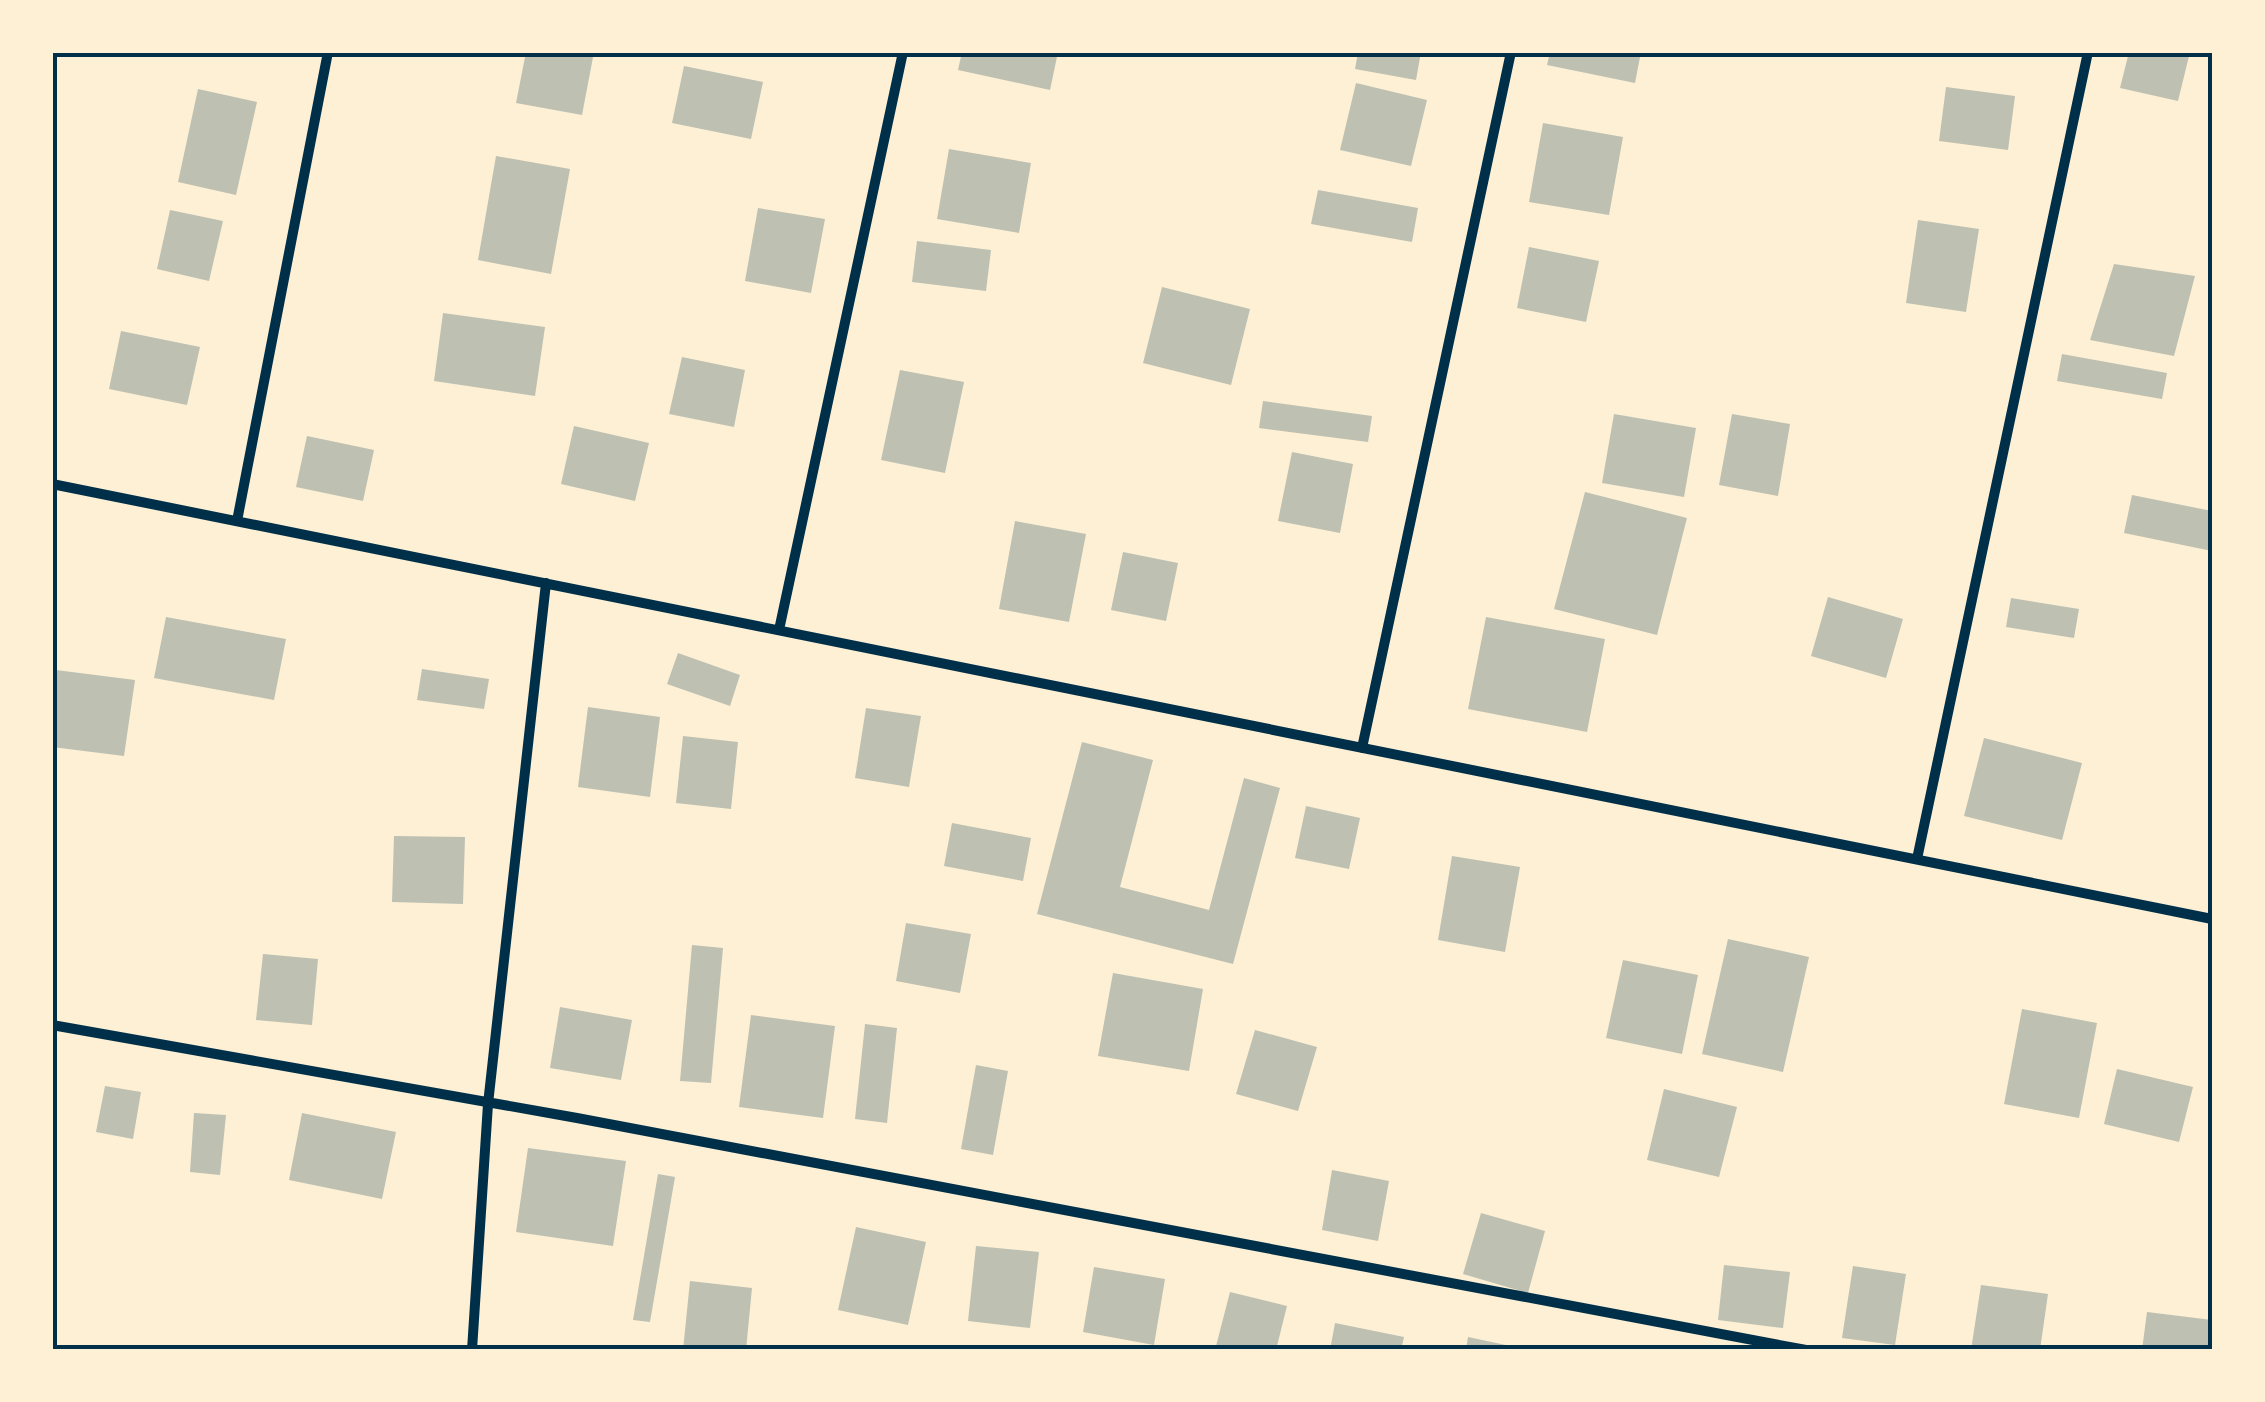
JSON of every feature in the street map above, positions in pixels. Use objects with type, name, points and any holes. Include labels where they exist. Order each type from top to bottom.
[{"type":"street","points":[[237,521],[328,52]]},
{"type":"street","points":[[779,630],[903,52]]},
{"type":"street","points":[[1362,748],[1511,52]]},
{"type":"street","points":[[1917,859],[2088,52]]},
{"type":"street","points":[[52,484],[2212,919]]},
{"type":"street","points":[[472,1350],[488,1104],[546,583]]},
{"type":"street","points":[[52,1025],[1806,1350]]},
{"type":"building","points":[[526,52],[594,52],[582,115],[516,103]]},
{"type":"building","points":[[962,52],[1058,52],[1050,90],[958,70]]},
{"type":"building","points":[[1358,52],[1421,52],[1416,80],[1355,69]]},
{"type":"building","points":[[1550,52],[1641,52],[1635,83],[1547,65]]},
{"type":"building","points":[[2129,52],[2190,52],[2178,101],[2120,88]]},
{"type":"building","points":[[684,66],[763,82],[751,139],[672,123]]},
{"type":"building","points":[[1356,83],[1427,100],[1411,166],[1340,150]]},
{"type":"building","points":[[1946,87],[2015,96],[2008,150],[1939,141]]},
{"type":"building","points":[[198,89],[257,102],[236,195],[178,182]]},
{"type":"building","points":[[1543,123],[1623,137],[1609,215],[1529,202]]},
{"type":"building","points":[[949,149],[1031,163],[1019,233],[937,219]]},
{"type":"building","points":[[496,156],[570,169],[551,274],[478,260]]},
{"type":"building","points":[[1318,190],[1418,208],[1412,242],[1311,224]]},
{"type":"building","points":[[758,208],[825,219],[811,293],[745,281]]},
{"type":"building","points":[[170,210],[223,221],[209,281],[157,269]]},
{"type":"building","points":[[1918,220],[1979,229],[1966,312],[1906,303]]},
{"type":"building","points":[[917,241],[991,250],[986,291],[912,282]]},
{"type":"building","points":[[1529,247],[1599,261],[1586,322],[1517,308]]},
{"type":"building","points":[[2114,264],[2195,276],[2174,356],[2090,340]]},
{"type":"building","points":[[1162,287],[1250,309],[1231,385],[1143,363]]},
{"type":"building","points":[[443,313],[545,327],[535,396],[434,381]]},
{"type":"building","points":[[121,331],[200,347],[187,405],[109,389]]},
{"type":"building","points":[[2062,354],[2167,373],[2162,399],[2057,381]]},
{"type":"building","points":[[682,357],[745,370],[734,427],[669,414]]},
{"type":"building","points":[[900,370],[964,382],[945,473],[881,460]]},
{"type":"building","points":[[1263,401],[1372,416],[1368,442],[1259,428]]},
{"type":"building","points":[[1614,414],[1696,428],[1684,497],[1602,483]]},
{"type":"building","points":[[1732,414],[1790,424],[1778,496],[1719,485]]},
{"type":"building","points":[[574,426],[649,443],[635,501],[561,484]]},
{"type":"building","points":[[307,436],[374,450],[363,501],[296,487]]},
{"type":"building","points":[[1292,452],[1353,464],[1340,533],[1278,521]]},
{"type":"building","points":[[1585,492],[1687,518],[1657,635],[1554,609]]},
{"type":"building","points":[[2132,495],[2212,511],[2212,551],[2124,533]]},
{"type":"building","points":[[1015,521],[1086,534],[1069,622],[999,609]]},
{"type":"building","points":[[1123,552],[1178,563],[1166,621],[1111,610]]},
{"type":"building","points":[[1828,597],[1903,619],[1886,678],[1811,656]]},
{"type":"building","points":[[2011,598],[2079,609],[2074,638],[2006,627]]},
{"type":"building","points":[[166,617],[286,639],[274,700],[154,678]]},
{"type":"building","points":[[1486,617],[1605,639],[1587,732],[1468,709]]},
{"type":"building","points":[[678,653],[740,675],[730,706],[667,684]]},
{"type":"building","points":[[422,669],[489,679],[484,709],[417,700]]},
{"type":"building","points":[[56,670],[135,680],[124,756],[52,747]]},
{"type":"building","points":[[588,707],[660,717],[650,797],[578,787]]},
{"type":"building","points":[[866,708],[921,716],[909,787],[855,778]]},
{"type":"building","points":[[683,736],[738,742],[731,809],[676,803]]},
{"type":"building","points":[[1984,738],[2082,763],[2062,840],[1964,816]]},
{"type":"building","points":[[1082,742],[1153,760],[1120,887],[1209,910],[1244,778],[1280,788],[1233,964],[1037,914]]},
{"type":"building","points":[[1306,806],[1360,818],[1349,869],[1295,858]]},
{"type":"building","points":[[952,823],[1031,838],[1023,881],[944,866]]},
{"type":"building","points":[[394,836],[465,837],[463,904],[392,902]]},
{"type":"building","points":[[1452,856],[1520,867],[1505,952],[1438,940]]},
{"type":"building","points":[[906,923],[971,934],[960,993],[896,981]]},
{"type":"building","points":[[1728,939],[1809,957],[1783,1072],[1702,1054]]},
{"type":"building","points":[[692,945],[723,948],[711,1083],[680,1081]]},
{"type":"building","points":[[263,954],[318,959],[312,1025],[256,1020]]},
{"type":"building","points":[[1623,960],[1698,975],[1682,1054],[1606,1038]]},
{"type":"building","points":[[1113,973],[1203,989],[1189,1071],[1098,1056]]},
{"type":"building","points":[[560,1007],[632,1020],[621,1080],[550,1068]]},
{"type":"building","points":[[2022,1009],[2097,1023],[2079,1118],[2004,1104]]},
{"type":"building","points":[[751,1015],[835,1026],[823,1118],[739,1107]]},
{"type":"building","points":[[865,1024],[897,1028],[887,1123],[855,1119]]},
{"type":"building","points":[[1255,1030],[1317,1047],[1298,1111],[1236,1094]]},
{"type":"building","points":[[976,1065],[1008,1071],[993,1155],[961,1149]]},
{"type":"building","points":[[2117,1069],[2193,1087],[2179,1142],[2104,1124]]},
{"type":"building","points":[[105,1086],[141,1092],[133,1139],[96,1132]]},
{"type":"building","points":[[1664,1089],[1737,1107],[1719,1177],[1647,1160]]},
{"type":"building","points":[[194,1113],[226,1115],[220,1175],[190,1172]]},
{"type":"building","points":[[302,1113],[396,1132],[382,1199],[289,1180]]},
{"type":"building","points":[[528,1148],[626,1161],[613,1246],[516,1232]]},
{"type":"building","points":[[1332,1170],[1389,1181],[1378,1241],[1322,1230]]},
{"type":"building","points":[[658,1174],[675,1177],[650,1322],[633,1320]]},
{"type":"building","points":[[1481,1213],[1545,1231],[1528,1293],[1463,1274]]},
{"type":"building","points":[[856,1227],[926,1242],[908,1325],[838,1310]]},
{"type":"building","points":[[976,1246],[1039,1252],[1030,1328],[968,1321]]},
{"type":"building","points":[[1724,1265],[1790,1272],[1783,1328],[1718,1320]]},
{"type":"building","points":[[1853,1266],[1906,1274],[1895,1345],[1842,1338]]},
{"type":"building","points":[[1094,1267],[1165,1279],[1154,1345],[1083,1332]]},
{"type":"building","points":[[690,1281],[752,1288],[746,1350],[683,1350]]},
{"type":"building","points":[[1981,1285],[2048,1294],[2040,1350],[1971,1350]]},
{"type":"building","points":[[1230,1292],[1287,1306],[1276,1350],[1215,1350]]},
{"type":"building","points":[[2147,1312],[2212,1320],[2212,1350],[2142,1350]]},
{"type":"building","points":[[1335,1323],[1404,1337],[1401,1350],[1330,1350]]},
{"type":"building","points":[[1468,1337],[1520,1348],[1520,1350],[1466,1350]]}]
